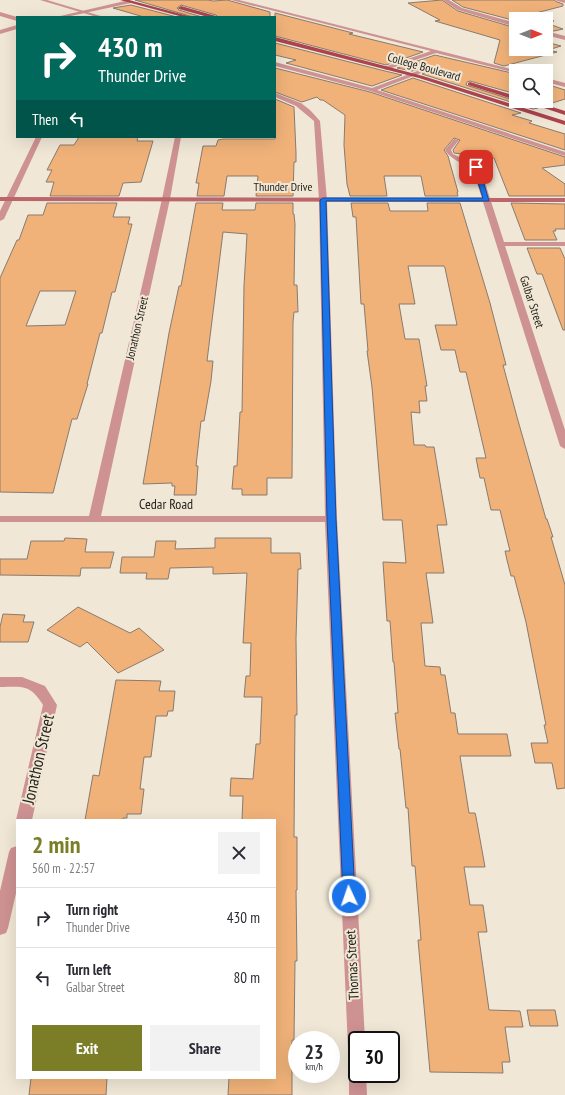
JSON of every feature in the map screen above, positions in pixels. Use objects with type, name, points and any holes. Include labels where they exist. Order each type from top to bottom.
[{"type":"main road","points":[[123,0],[184,16]]},
{"type":"main road","points":[[129,2],[146,2],[186,10]]},
{"type":"main road","points":[[174,7],[210,16]]},
{"type":"main road","points":[[276,33],[366,56]]},
{"type":"main road","name":"College Boulevard","points":[[276,39],[386,64],[412,75],[565,123]]},
{"type":"main road","name":"College Boulevard","points":[[373,57],[379,59]]},
{"type":"main road","name":"College Boulevard","points":[[386,64],[397,64],[435,74]]},
{"type":"main road","name":"College Boulevard","points":[[462,82],[509,96]]},
{"type":"main road","points":[[549,108],[565,113]]},
{"type":"street","points":[[446,0],[465,11],[509,24]]},
{"type":"street","points":[[559,0],[565,2]]},
{"type":"street","points":[[64,16],[129,2]]},
{"type":"street","points":[[0,14],[16,19]]},
{"type":"street","points":[[0,32],[16,27]]},
{"type":"street","points":[[553,35],[565,38]]},
{"type":"street","name":"Thomas Street","points":[[276,95],[300,105],[310,112],[317,121],[323,200],[331,519],[355,1031]]},
{"type":"street","points":[[0,219],[39,138]]},
{"type":"street","name":"Jonathon Street","points":[[94,519],[166,199],[178,138]]},
{"type":"street","name":"Galbar Street","points":[[476,167],[565,446]]},
{"type":"street","name":"Thunder Drive","points":[[0,199],[565,200]]},
{"type":"street","points":[[501,244],[565,244]]},
{"type":"street","name":"Cedar Road","points":[[0,519],[331,519]]},
{"type":"street","name":"Jonathon Street","points":[[2,682],[22,682],[40,689],[50,705],[24,819]]},
{"type":"street","points":[[0,928],[16,856]]},
{"type":"street","points":[[357,1083],[358,1095]]},
{"type":"lane","points":[[42,0],[98,16]]},
{"type":"lane","points":[[233,0],[509,69]]},
{"type":"lane","points":[[397,64],[437,51]]},
{"type":"lane","points":[[276,64],[372,90],[565,154]]},
{"type":"lane","points":[[372,90],[422,71]]},
{"type":"lane","points":[[553,82],[565,85]]},
{"type":"lane","points":[[456,140],[448,150],[451,155],[476,167]]},
{"type":"building","points":[[135,0],[227,0],[270,12],[270,16],[217,16],[181,5],[177,8],[199,16],[190,16]]},
{"type":"building","points":[[442,0],[458,11],[509,26],[509,56],[542,56],[504,66],[494,63],[500,40],[435,21],[440,20],[408,3]]},
{"type":"building","points":[[452,0],[554,0],[563,4],[563,6],[540,12],[509,12],[509,19],[463,7]]},
{"type":"building","points":[[131,5],[173,16],[141,16],[113,8]]},
{"type":"building","points":[[275,13],[353,33],[349,34],[423,52],[386,65],[276,36]]},
{"type":"building","points":[[553,25],[563,29],[554,31]]},
{"type":"building","points":[[276,43],[402,75],[372,86],[286,63],[296,60],[276,55]]},
{"type":"building","points":[[553,44],[561,46],[553,48]]},
{"type":"building","points":[[435,55],[509,72],[509,92],[470,81],[467,82],[466,85],[509,99],[509,101],[422,74],[426,72],[424,68],[412,71],[397,68]]},
{"type":"building","points":[[276,68],[370,92],[565,157],[565,165],[542,168],[565,184],[565,196],[509,196],[494,158],[454,153],[453,150],[460,140],[454,138],[444,150],[448,156],[458,196],[425,196],[421,176],[384,176],[387,196],[350,196],[347,184],[344,145],[345,115],[317,97],[302,102],[276,92]]},
{"type":"building","points":[[413,78],[521,113],[512,115],[532,121],[529,123],[565,134],[565,150],[381,90]]},
{"type":"building","points":[[553,86],[565,90],[565,99],[553,103]]},
{"type":"building","points":[[276,99],[294,107],[296,162],[294,162],[293,196],[256,196],[258,176],[227,176],[224,196],[197,196],[199,183],[196,183],[203,146],[216,146],[218,140],[223,139],[275,139]]},
{"type":"building","points":[[78,138],[138,138],[137,141],[153,141],[141,182],[123,183],[119,196],[50,196],[54,182],[46,182],[52,170],[47,170],[60,145],[74,145]]},
{"type":"building","points":[[47,203],[117,203],[113,217],[130,217],[128,224],[132,224],[115,292],[112,292],[102,333],[100,333],[88,384],[77,419],[72,419],[53,493],[0,492],[0,278],[17,240],[19,240],[28,215],[43,215]],"holes":[[[40,291],[76,291],[65,325],[26,326]]]},
{"type":"building","points":[[196,203],[223,203],[222,210],[255,210],[256,203],[293,203],[295,224],[294,285],[297,285],[298,312],[294,312],[293,322],[292,478],[267,478],[267,495],[242,495],[242,489],[232,489],[234,466],[237,466],[240,412],[242,412],[244,286],[247,234],[223,232],[207,361],[213,361],[211,381],[204,421],[201,421],[196,466],[198,466],[196,495],[174,495],[175,486],[172,486],[172,483],[143,484],[169,333],[179,286],[181,286]]},
{"type":"building","points":[[351,203],[388,203],[390,211],[428,211],[427,203],[460,203],[490,303],[506,365],[503,365],[546,519],[553,537],[551,537],[565,585],[565,788],[557,789],[552,763],[535,763],[531,743],[548,743],[544,725],[546,725],[526,622],[514,576],[511,576],[505,551],[510,551],[500,510],[491,510],[484,478],[480,478],[476,458],[486,458],[466,372],[460,372],[455,350],[441,350],[435,325],[457,325],[445,268],[444,266],[408,266],[415,304],[399,304],[405,339],[419,339],[427,386],[425,386],[427,401],[419,401],[420,413],[411,412],[414,445],[434,447],[447,525],[437,525],[444,573],[426,573],[433,623],[421,623],[425,666],[440,667],[441,675],[445,675],[451,713],[455,713],[458,734],[507,734],[511,756],[460,756],[469,813],[475,813],[485,867],[464,867],[470,905],[483,905],[487,932],[478,932],[489,1010],[520,1011],[523,1027],[505,1027],[510,1062],[502,1062],[503,1073],[430,1072],[418,940],[421,940],[415,866],[412,866],[408,808],[406,808],[395,713],[398,713],[394,662],[390,621],[387,621],[383,562],[406,563],[402,520],[383,520],[364,304],[361,304],[356,217],[353,217]]},
{"type":"building","points":[[511,203],[565,204],[565,229],[555,229],[556,231],[553,231],[557,240],[525,240]]},
{"type":"building","points":[[527,248],[560,248],[565,259],[565,330],[563,330],[542,274],[537,274]]},
{"type":"building","points":[[65,538],[87,539],[85,552],[114,552],[110,568],[81,568],[80,576],[0,575],[0,559],[27,559],[31,541],[64,541]]},
{"type":"building","points":[[215,538],[271,538],[271,553],[300,553],[301,569],[298,569],[296,639],[297,715],[295,715],[294,837],[297,837],[297,961],[295,961],[294,1031],[288,1031],[288,1083],[292,1083],[292,1095],[228,1095],[229,1079],[276,1079],[276,819],[242,819],[243,796],[230,796],[231,778],[253,779],[256,744],[260,744],[262,697],[244,697],[246,676],[250,676],[251,643],[243,643],[247,573],[213,574],[213,567],[170,568],[168,579],[146,579],[147,573],[120,573],[122,557],[154,557],[156,541],[176,541],[175,549],[215,548]]},
{"type":"building","points":[[78,607],[130,633],[139,628],[164,650],[118,673],[87,642],[80,647],[47,630]]},
{"type":"building","points":[[3,614],[25,615],[23,622],[34,622],[28,642],[0,642],[0,627]]},
{"type":"building","points":[[116,680],[161,681],[159,691],[175,691],[173,711],[168,711],[167,716],[156,716],[151,757],[144,757],[140,789],[144,789],[141,814],[127,814],[127,818],[123,819],[85,819],[93,775],[99,776]]},
{"type":"building","points":[[527,1010],[555,1010],[558,1026],[530,1026]]},
{"type":"building","points":[[31,1079],[107,1079],[106,1095],[29,1095]]},
{"type":"route","points":[[349,896],[331,519],[323,200],[487,200],[476,167]]}]
